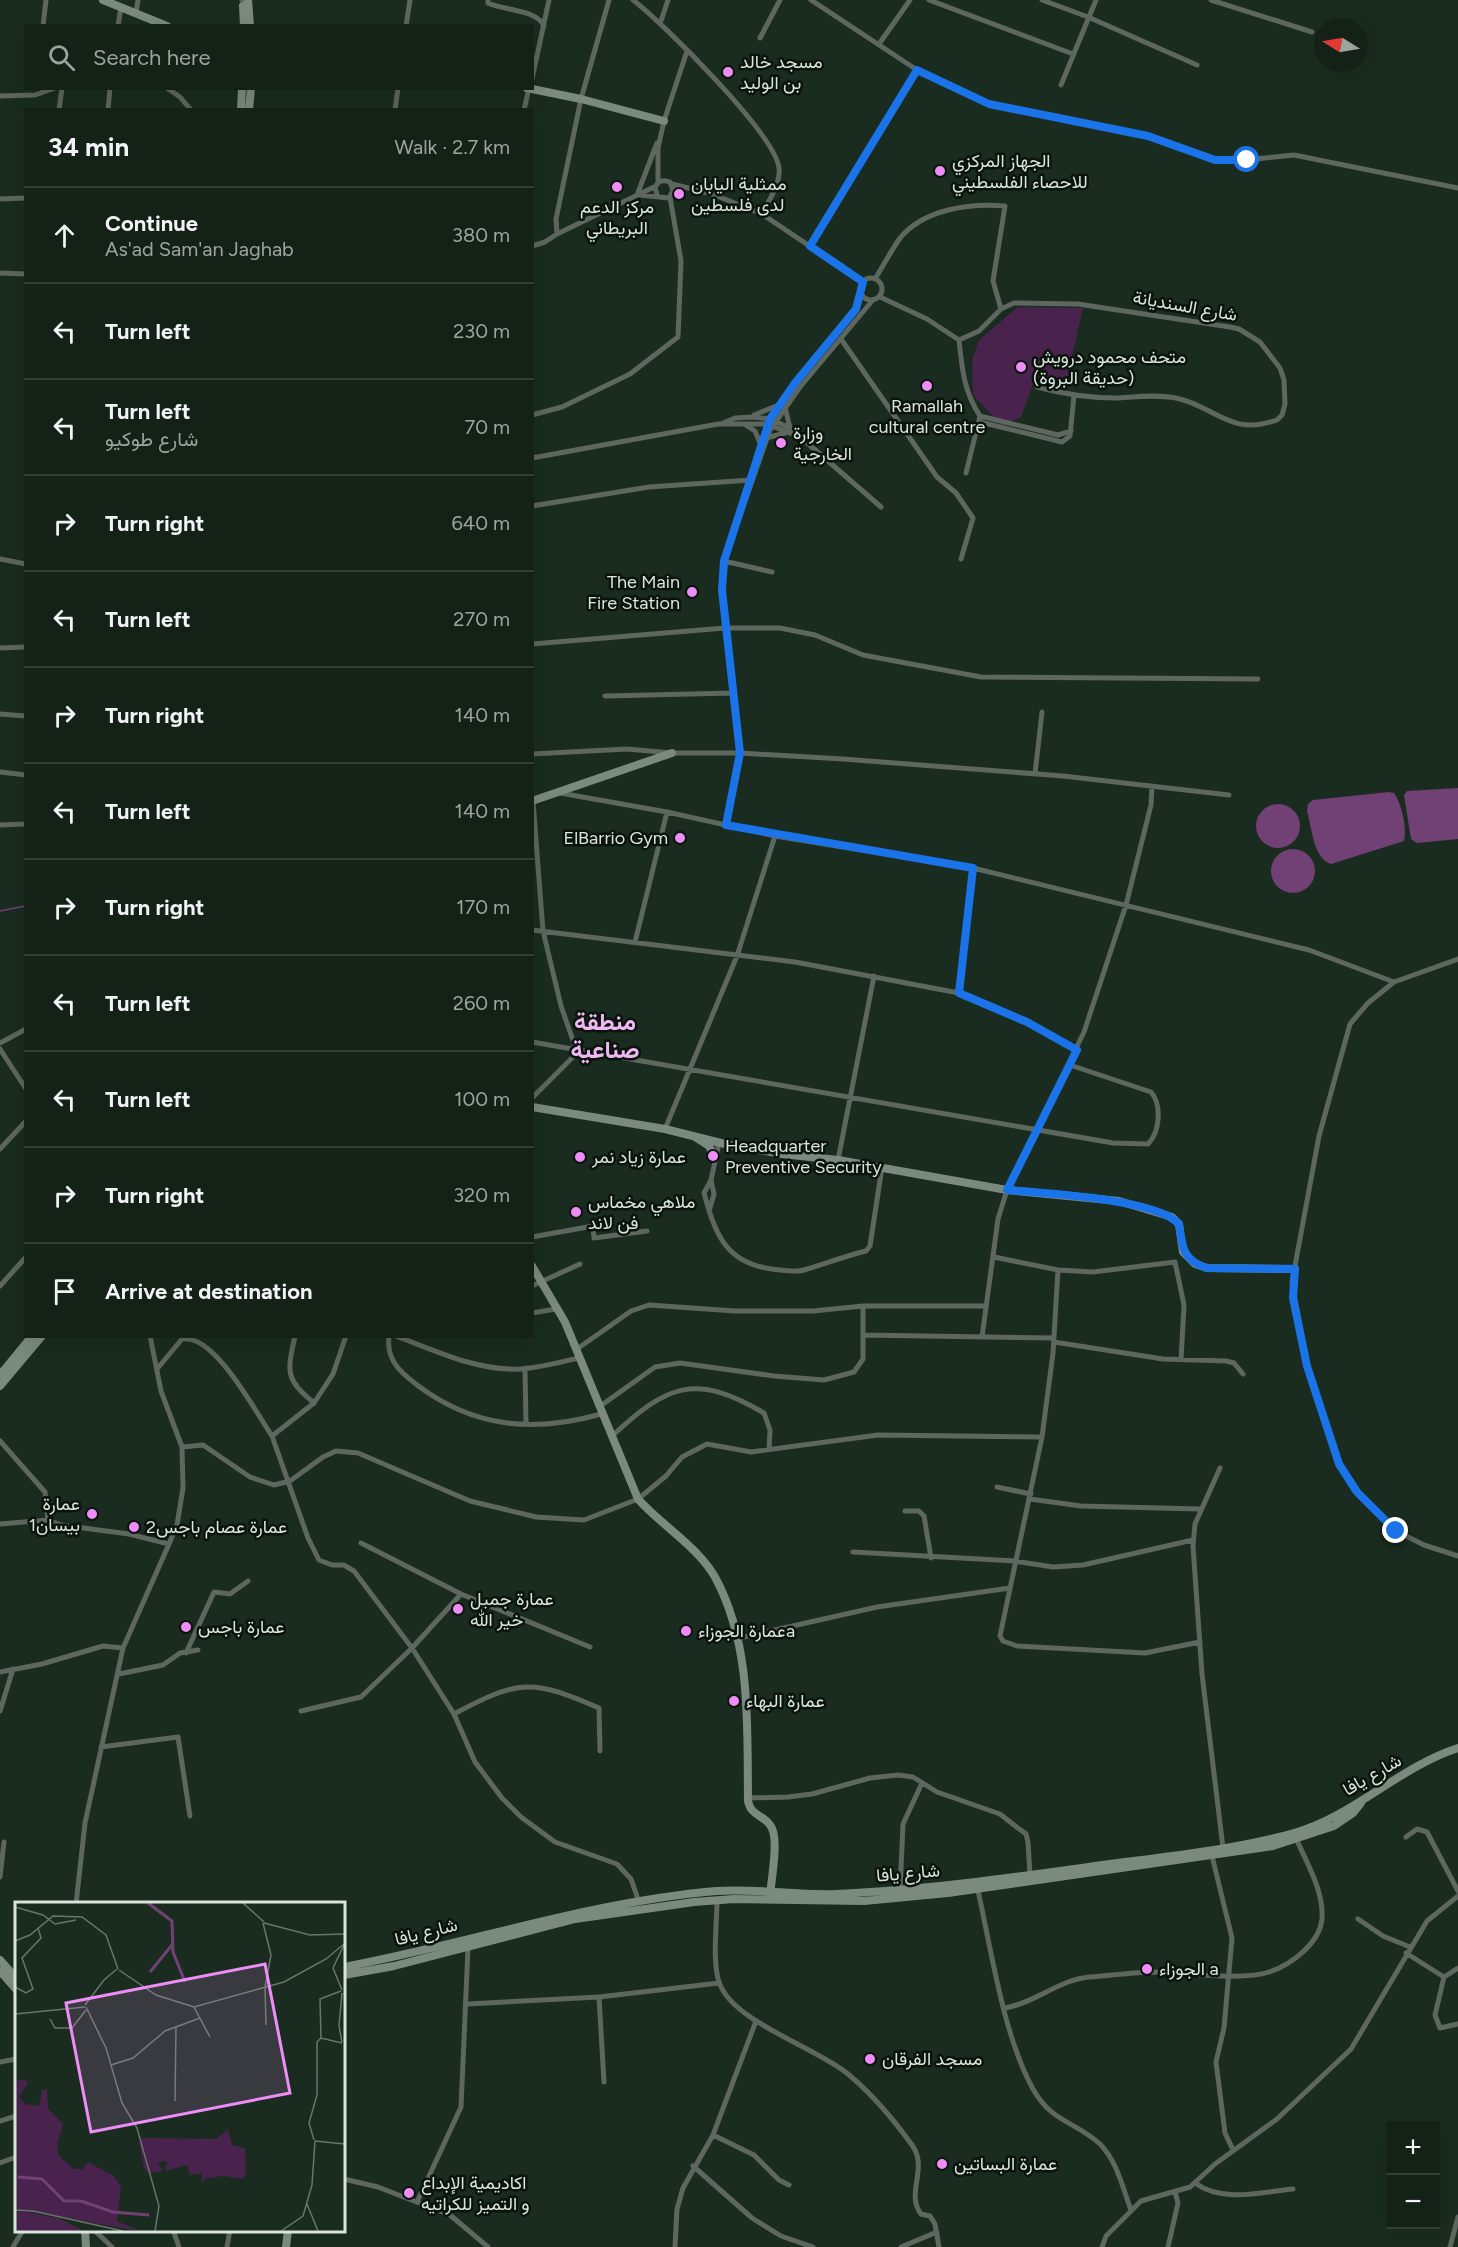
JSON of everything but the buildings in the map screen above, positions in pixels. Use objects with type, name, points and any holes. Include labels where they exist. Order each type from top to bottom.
[{"type":"street","points":[[43,24],[46,0]]},
{"type":"street","points":[[103,0],[161,24]]},
{"type":"street","points":[[136,13],[138,0]]},
{"type":"street","points":[[242,0],[249,24]]},
{"type":"street","points":[[237,24],[242,0]]},
{"type":"street","points":[[248,0],[249,24]]},
{"type":"street","points":[[406,24],[410,0]]},
{"type":"street","points":[[488,0],[488,3],[500,9],[534,15],[544,26]]},
{"type":"street","points":[[534,70],[549,0]]},
{"type":"street","points":[[557,234],[556,219],[580,99],[609,0]]},
{"type":"street","points":[[633,0],[661,21],[745,112],[777,159],[778,181],[762,214]]},
{"type":"street","points":[[661,21],[668,0]]},
{"type":"street","points":[[760,38],[780,0]]},
{"type":"street","points":[[811,0],[917,70],[989,104],[1148,136],[1215,160],[1247,160],[1294,155],[1458,188]]},
{"type":"street","points":[[879,44],[910,0]]},
{"type":"street","points":[[929,0],[1073,54]]},
{"type":"street","points":[[1042,0],[1088,17],[1197,65]]},
{"type":"street","points":[[1061,85],[1096,0]]},
{"type":"street","points":[[1211,0],[1312,33]]},
{"type":"street","points":[[118,24],[120,7]]},
{"type":"street","points":[[672,214],[659,198],[657,184],[661,136],[687,51]]},
{"type":"street","points":[[810,246],[917,70]]},
{"type":"street","points":[[0,96],[35,95],[49,90]]},
{"type":"street","points":[[59,108],[62,90]]},
{"type":"street","points":[[108,108],[110,90]]},
{"type":"street","points":[[170,90],[189,108]]},
{"type":"street","points":[[241,108],[242,90]]},
{"type":"street","points":[[249,108],[251,90]]},
{"type":"street","points":[[395,108],[398,90]]},
{"type":"street","points":[[524,108],[528,90]]},
{"type":"street","points":[[533,90],[580,99],[664,121]]},
{"type":"street","points":[[637,195],[661,136]]},
{"type":"street","points":[[534,414],[562,406],[630,374],[678,337],[681,261],[672,214],[671,183],[659,166]]},
{"type":"street","points":[[534,245],[545,242],[663,180],[712,194],[762,214],[863,282],[875,279],[900,239],[912,226],[960,207],[983,204],[1005,206],[993,281],[1001,309],[978,331],[959,340]]},
{"type":"street","points":[[637,195],[659,198],[672,195],[682,187]]},
{"type":"street","points":[[0,199],[24,198]]},
{"type":"street","points":[[0,273],[24,274]]},
{"type":"street","points":[[875,279],[882,286],[880,297]]},
{"type":"street","points":[[751,480],[760,445],[778,406],[850,318],[861,294],[863,282]]},
{"type":"street","points":[[861,294],[872,301]]},
{"type":"street","points":[[726,825],[740,753],[725,628],[722,590],[724,561],[771,422],[872,301],[880,297]]},
{"type":"street","points":[[880,297],[927,318],[959,340],[964,382],[970,401],[980,419],[966,473]]},
{"type":"street","name":"شارع السنديانة","points":[[1001,309],[1014,303],[1078,304],[1239,329],[1260,342],[1274,357],[1284,380],[1286,393],[1282,415],[1269,423],[1240,424],[1226,421],[1190,402],[1174,398],[1074,395],[1037,387]]},
{"type":"street","points":[[841,339],[937,477],[967,506],[973,518],[961,558]]},
{"type":"street","points":[[980,419],[1058,435],[1071,431],[1074,395]]},
{"type":"street","points":[[718,424],[735,418],[749,417],[778,406]]},
{"type":"street","points":[[785,407],[788,430]]},
{"type":"street","points":[[749,417],[771,422],[788,430],[881,507]]},
{"type":"street","points":[[534,458],[718,424],[771,422]]},
{"type":"street","points":[[742,423],[757,434],[760,445]]},
{"type":"street","points":[[766,438],[788,430]]},
{"type":"street","points":[[534,506],[649,487],[751,480]]},
{"type":"street","points":[[0,560],[24,564]]},
{"type":"street","points":[[724,561],[772,572]]},
{"type":"street","points":[[534,644],[725,628],[780,628],[815,635],[863,655],[981,677],[1258,679]]},
{"type":"street","points":[[0,648],[24,646]]},
{"type":"street","points":[[605,696],[733,693]]},
{"type":"street","points":[[1035,774],[1042,712]]},
{"type":"street","points":[[0,714],[24,716]]},
{"type":"street","points":[[534,754],[627,749],[672,753],[740,753],[1035,774],[1229,795]]},
{"type":"street","points":[[534,801],[672,753]]},
{"type":"street","points":[[0,772],[24,775]]},
{"type":"street","points":[[982,1337],[998,1219],[1007,1190],[1077,1050],[1126,905],[1151,805],[1152,786]]},
{"type":"street","points":[[559,793],[667,812],[775,836],[973,868],[1309,950],[1394,982]]},
{"type":"street","points":[[635,942],[667,812]]},
{"type":"street","points":[[534,814],[543,931],[561,1006],[576,1049],[573,1057],[534,1096]]},
{"type":"street","points":[[0,825],[24,824]]},
{"type":"street","points":[[665,1129],[736,956],[775,836]]},
{"type":"street","points":[[959,993],[973,868]]},
{"type":"street","points":[[534,930],[795,962],[959,993],[1027,1022],[1077,1050]]},
{"type":"street","points":[[1458,958],[1394,982],[1356,1015],[1347,1033],[1319,1136],[1295,1269],[1293,1298],[1307,1366],[1339,1464],[1357,1492],[1396,1531],[1424,1545],[1458,1556]]},
{"type":"street","points":[[838,1160],[874,976]]},
{"type":"street","points":[[0,1043],[24,1030]]},
{"type":"street","points":[[534,1042],[1113,1143],[1148,1144],[1155,1134],[1157,1098],[1151,1092],[1070,1065]]},
{"type":"street","points":[[0,1050],[24,1086]]},
{"type":"street","points":[[534,1107],[665,1129],[695,1137],[717,1148],[838,1160],[1007,1190],[1119,1200],[1165,1213],[1179,1224],[1183,1252],[1195,1264],[1207,1268],[1295,1269]]},
{"type":"street","points":[[0,1149],[24,1123]]},
{"type":"street","points":[[717,1148],[711,1180],[704,1193],[712,1221],[726,1246],[748,1264],[791,1271],[802,1270],[866,1251],[870,1246],[882,1167]]},
{"type":"street","points":[[710,1208],[714,1194],[711,1180]]},
{"type":"street","points":[[534,1237],[593,1226],[594,1238],[647,1231]]},
{"type":"street","points":[[994,1257],[1058,1270],[1093,1272],[1175,1262],[1184,1305],[1181,1359]]},
{"type":"street","points":[[0,1286],[24,1259]]},
{"type":"street","points":[[580,1264],[536,1285],[565,1322],[638,1499],[657,1521],[694,1552],[714,1577],[739,1638],[748,1716],[748,1798],[752,1812],[770,1825],[773,1831],[770,1894]]},
{"type":"street","points":[[1058,1270],[1054,1340],[1042,1437],[1000,1636],[1006,1644],[1145,1653],[1200,1642]]},
{"type":"street","points":[[401,1338],[462,1361],[525,1368],[578,1353],[631,1311],[649,1305],[735,1311],[813,1311],[863,1306],[986,1306]]},
{"type":"street","points":[[389,1338],[388,1347],[394,1365],[435,1398],[479,1419],[504,1424],[563,1422],[600,1411],[655,1367],[680,1362],[774,1376],[824,1380],[854,1372],[863,1359],[863,1306]]},
{"type":"street","points":[[534,1313],[556,1309]]},
{"type":"street","points":[[863,1335],[1054,1340],[1121,1354],[1234,1363],[1244,1374]]},
{"type":"street","points":[[0,1375],[30,1338]]},
{"type":"street","points":[[0,1386],[40,1338]]},
{"type":"street","points":[[76,1902],[85,1823],[123,1648],[177,1525],[183,1488],[182,1447],[161,1391],[150,1338]]},
{"type":"street","points":[[157,1369],[182,1339],[186,1338]]},
{"type":"street","points":[[192,1338],[199,1341],[220,1358],[272,1436],[290,1481],[308,1538],[319,1560],[332,1565],[344,1565],[354,1571],[412,1648],[454,1714],[475,1762],[502,1798],[521,1817],[555,1842],[617,1864],[631,1879],[639,1905]]},
{"type":"street","points":[[295,1338],[288,1367],[290,1380],[314,1403]]},
{"type":"street","points":[[272,1436],[314,1403],[333,1374],[345,1338]]},
{"type":"street","points":[[525,1368],[526,1424]]},
{"type":"street","points":[[611,1437],[637,1413],[665,1394],[700,1388],[724,1393],[764,1413],[770,1430],[769,1449]]},
{"type":"street","points":[[182,1447],[203,1445],[260,1482],[281,1485],[323,1457],[345,1450],[358,1453],[449,1494],[536,1517],[584,1520],[638,1499],[666,1476],[682,1457],[700,1446],[718,1446],[751,1452],[878,1436],[1042,1437]]},
{"type":"street","points":[[0,1441],[45,1492],[48,1520]]},
{"type":"street","points":[[1221,1468],[1200,1509],[1193,1540],[1200,1642],[1223,1848]]},
{"type":"street","points":[[997,1486],[1030,1496],[1081,1506],[1200,1509]]},
{"type":"street","points":[[905,1511],[920,1511],[924,1516],[931,1558]]},
{"type":"street","points":[[0,1524],[48,1520],[61,1525],[129,1534],[169,1544]]},
{"type":"street","points":[[853,1552],[1015,1561],[1053,1567],[1083,1565],[1193,1540]]},
{"type":"street","points":[[361,1543],[461,1594],[590,1647]]},
{"type":"street","points":[[186,1653],[214,1592],[230,1594],[249,1581]]},
{"type":"street","points":[[739,1638],[877,1607],[1010,1588]]},
{"type":"street","points":[[301,1711],[361,1697],[412,1648],[461,1594]]},
{"type":"street","points":[[0,1672],[103,1646],[123,1648]]},
{"type":"street","points":[[119,1674],[163,1665],[180,1653],[198,1650]]},
{"type":"street","points":[[0,1710],[13,1669]]},
{"type":"street","points":[[454,1714],[477,1702],[517,1687],[548,1688],[600,1708],[600,1751]]},
{"type":"street","points":[[100,1747],[178,1737],[190,1816]]},
{"type":"street","name":"شارع يافا","points":[[345,1967],[401,1956],[576,1912],[639,1905],[717,1891],[826,1895],[977,1886],[1030,1875],[1295,1836],[1361,1803],[1408,1773],[1458,1748]]},
{"type":"street","points":[[748,1798],[804,1795],[853,1781],[898,1775],[913,1777],[937,1792],[1000,1814],[1026,1834],[1030,1875]]},
{"type":"street","points":[[900,1891],[903,1824],[922,1783]]},
{"type":"street","points":[[1406,1837],[1417,1829],[1427,1832],[1458,1890]]},
{"type":"street","points":[[345,1975],[468,1948],[574,1919],[639,1905],[770,1894],[864,1901],[1212,1856],[1295,1836],[1321,1902],[1322,1920],[1317,1932],[1296,1958],[1269,1972],[1228,1975],[1156,1972],[1086,1977],[1050,1990],[1023,2005],[1005,2008]]},
{"type":"street","points":[[0,1877],[4,1842]]},
{"type":"street","points":[[1212,1856],[1230,1925],[1231,1957],[1224,2028],[1216,2062],[1225,2133],[1233,2150]]},
{"type":"street","points":[[977,1886],[1010,2032],[1033,2090],[1055,2117],[1086,2133],[1106,2152],[1131,2210]]},
{"type":"street","points":[[1102,2247],[1106,2236],[1141,2201],[1175,2192],[1195,2183],[1233,2150],[1277,2119],[1346,2055],[1406,1953],[1428,1921],[1458,1896]]},
{"type":"street","points":[[717,1900],[719,1983],[732,2001],[756,2021],[837,2067],[874,2099],[919,2156],[919,2174],[914,2202],[921,2214],[930,2216],[937,2232],[939,2247]]},
{"type":"street","points":[[1358,1919],[1383,1936],[1410,1947]]},
{"type":"street","points":[[417,2202],[461,2107],[468,1948]]},
{"type":"street","points":[[1406,1953],[1444,1977]]},
{"type":"street","points":[[0,1960],[15,1977]]},
{"type":"street","points":[[1458,1968],[1444,1977],[1436,2015],[1440,2028],[1458,2024]]},
{"type":"street","points":[[1,1974],[15,1988]]},
{"type":"street","points":[[467,2004],[599,1997],[719,1983]]},
{"type":"street","points":[[599,1997],[604,2082]]},
{"type":"street","points":[[675,2247],[677,2209],[693,2166],[713,2135],[756,2021]]},
{"type":"street","points":[[0,2062],[15,2059]]},
{"type":"street","points":[[0,2121],[15,2116]]},
{"type":"street","points":[[713,2135],[754,2155],[779,2180],[789,2185]]},
{"type":"street","points":[[0,2163],[15,2157]]},
{"type":"street","points":[[693,2166],[752,2218],[781,2236],[813,2247]]},
{"type":"street","points":[[345,2179],[378,2187],[450,2216],[488,2247]]},
{"type":"street","points":[[1195,2183],[1212,2192],[1234,2195],[1293,2189]]},
{"type":"street","points":[[1168,2247],[1178,2203],[1175,2192]]},
{"type":"street","points":[[1450,2247],[1458,2217]]},
{"type":"street","points":[[13,2247],[22,2232]]},
{"type":"street","points":[[85,2232],[86,2247]]},
{"type":"street","points":[[96,2232],[112,2247]]},
{"type":"street","points":[[174,2232],[179,2247]]},
{"type":"street","points":[[227,2247],[230,2232]]},
{"type":"street","points":[[286,2247],[288,2232]]},
{"type":"street","points":[[901,2247],[937,2232]]},
{"type":"shaded area","name":"متحف محمود درويش (حديقة البروة)","points":[[1018,307],[1083,308],[1066,383],[1034,381],[1021,417],[1002,426],[973,395],[972,360],[979,340]]},
{"type":"shaded area","points":[[1458,788],[1458,839],[1417,843],[1411,839],[1404,795],[1407,791]]},
{"type":"shaded area","points":[[1394,793],[1401,810],[1405,830],[1404,841],[1331,864],[1320,856],[1314,842],[1307,811],[1308,804],[1313,800]]},
{"type":"shaded area","points":[[1278,804],[1293,811],[1300,826],[1293,841],[1278,848],[1263,841],[1256,826],[1263,811]]},
{"type":"shaded area","points":[[1293,849],[1308,856],[1315,871],[1308,886],[1293,893],[1278,886],[1271,871],[1278,856]]},
{"type":"waterway","points":[[0,911],[24,906]]},
{"type":"place","name":"مسجد خالد بن الوليد","points":[[728,72]]},
{"type":"place","name":"الجهاز المركزي للاحصاء الفلسطيني","points":[[940,171]]},
{"type":"place","name":"مركز الدعم البريطاني","points":[[617,187]]},
{"type":"place","name":"ممثلية اليابان لدى فلسطين","points":[[679,194]]},
{"type":"place","name":"متحف محمود درويش (حديقة البروة)","points":[[1021,367]]},
{"type":"place","name":"Ramallah cultural centre","points":[[927,386]]},
{"type":"place","name":"وزارة الخارجية","points":[[781,443]]},
{"type":"place","name":"The Main Fire Station","points":[[692,592]]},
{"type":"place","name":"ElBarrio Gym","points":[[680,838]]},
{"type":"place","name":"Headquarter Preventive Security","points":[[713,1156]]},
{"type":"place","name":"عمارة زياد نمر","points":[[580,1157]]},
{"type":"place","name":"ملاهي مخماس فن لاند","points":[[576,1212]]},
{"type":"place","name":"عمارة بيسان1","points":[[92,1514]]},
{"type":"place","name":"عمارة عصام باجس2","points":[[134,1527]]},
{"type":"place","name":"عمارة جميل خير الله","points":[[458,1609]]},
{"type":"place","name":"عمارة باجس","points":[[186,1627]]},
{"type":"place","name":"عمارة الجوزاءa","points":[[686,1631]]},
{"type":"place","name":"عمارة البهاء","points":[[734,1701]]},
{"type":"place","name":"الجوزاء a","points":[[1147,1969]]},
{"type":"place","name":"مسجد الفرقان","points":[[870,2059]]},
{"type":"place","name":"عمارة البساتين","points":[[942,2164]]},
{"type":"place","name":"اكاديمية الإبداع و التميز للكراتيه","points":[[409,2193]]},
{"type":"district","name":"منطقة صناعية","points":[[605,1036]]},
{"type":"route","points":[[1247,160],[1215,160],[1176,144],[1148,136],[989,104],[917,70],[810,246],[863,282],[860,289],[860,301],[850,318],[795,383],[765,428],[751,480],[724,561],[722,590],[725,628],[740,753],[726,825],[775,836],[973,868],[959,993],[1027,1022],[1077,1050],[1007,1190],[1100,1201],[1119,1200],[1165,1213],[1179,1224],[1183,1252],[1195,1264],[1207,1268],[1295,1269],[1292,1282],[1293,1298],[1307,1366],[1339,1464],[1357,1492],[1396,1531]]}]
